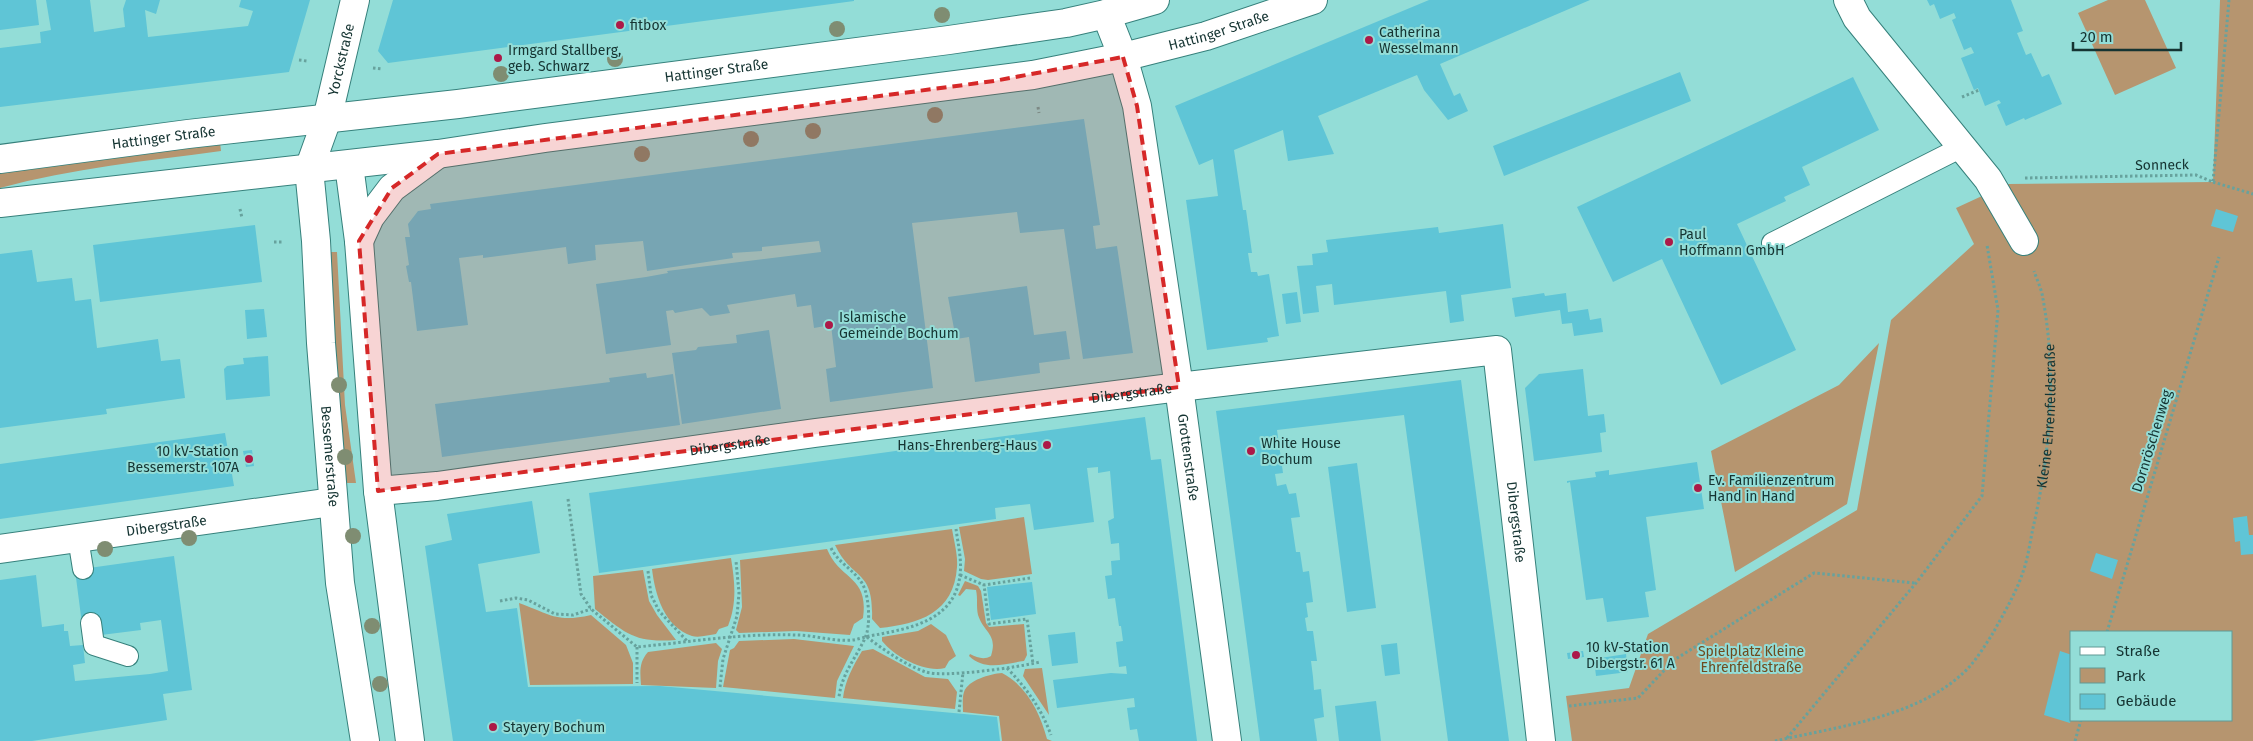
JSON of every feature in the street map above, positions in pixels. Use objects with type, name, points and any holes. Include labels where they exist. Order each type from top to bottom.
[{"type":"street","name":"Yorckstraße","points":[[327,119],[355,0]]},
{"type":"street","name":"Hattinger Straße","points":[[0,159],[188,134],[458,104],[940,41],[1066,23],[1102,7],[1154,0]]},
{"type":"street","name":"Hattinger Straße","points":[[0,203],[211,178],[309,170],[994,81],[1123,58],[1206,36],[1313,0]]},
{"type":"street","points":[[1848,0],[1857,18],[1988,179],[2024,241]]},
{"type":"street","points":[[1102,7],[1123,58]]},
{"type":"street","name":"Grottenstraße","points":[[1123,58],[1137,106],[1179,387],[1227,741]]},
{"type":"street","points":[[327,119],[349,165],[359,241],[378,491],[410,741]]},
{"type":"street","points":[[309,170],[327,119]]},
{"type":"street","points":[[359,241],[370,217],[392,188],[438,154]]},
{"type":"street","name":"Bessemerstraße","points":[[309,170],[316,241],[332,502],[340,583],[365,741]]},
{"type":"street","name":"Dibergstraße","points":[[378,491],[437,486],[815,433],[1179,387],[1497,350],[1541,741]]},
{"type":"street","name":"Dibergstraße","points":[[0,549],[332,502]]},
{"type":"lane","points":[[1772,243],[1962,147]]},
{"type":"lane","points":[[78,538],[83,569]]},
{"type":"lane","points":[[91,623],[94,645],[128,656]]},
{"type":"path","points":[[2213,182],[2230,0]]},
{"type":"path","points":[[299,60],[308,62]]},
{"type":"path","points":[[375,68],[382,69]]},
{"type":"path","name":"Sonneck","points":[[1988,179],[2196,175],[2253,194]]},
{"type":"path","points":[[1786,738],[1916,583],[1982,496],[1998,310],[1985,236]]},
{"type":"path","name":"Kleine Ehrenfeldstraße","points":[[1775,741],[1870,720],[1928,698],[1962,675],[1985,646],[2005,612],[2024,571],[2040,496],[2048,440],[2049,342],[2043,298],[2024,241]]},
{"type":"path","name":"Dornröschenweg","points":[[2107,631],[2219,257]]},
{"type":"path","points":[[563,468],[581,594],[591,609],[637,647],[796,634],[852,640],[903,630],[926,622],[941,611],[954,594],[960,575],[960,555],[956,530]]},
{"type":"path","points":[[831,548],[837,559],[862,583],[868,595],[866,636],[841,683],[839,697]]},
{"type":"path","points":[[720,687],[723,659],[737,616],[739,593],[736,561]]},
{"type":"path","points":[[648,571],[651,595],[659,611],[687,642]]},
{"type":"path","points":[[1538,710],[1638,698],[1674,660],[1814,573],[1916,583]]},
{"type":"path","points":[[960,575],[984,585],[1030,578]]},
{"type":"path","points":[[984,585],[989,624],[1027,619],[1033,664]]},
{"type":"path","points":[[500,600],[516,598],[528,600],[555,614],[573,615],[591,609]]},
{"type":"path","points":[[866,636],[905,662],[926,672],[940,674],[963,672],[1007,668],[1040,662]]},
{"type":"path","points":[[637,647],[637,683]]},
{"type":"path","points":[[1007,668],[1029,691],[1044,716],[1050,735]]},
{"type":"path","points":[[959,712],[963,672]]},
{"type":"path","points":[[2075,741],[2081,721]]},
{"type":"highlighted area","points":[[1123,57],[1137,106],[1179,387],[378,491],[359,241],[392,188],[438,154],[994,81]]},
{"type":"green space","points":[[2108,0],[2145,0],[2176,68],[2115,95],[2078,13]]},
{"type":"green space","name":"Spielplatz Kleine Ehrenfeldstraße","points":[[2220,0],[2253,0],[2253,741],[1572,741],[1566,696],[1629,688],[1648,634],[1857,510],[1891,320],[1974,244],[1956,208],[2008,184],[2213,182]]},
{"type":"green space","points":[[220,142],[221,151],[82,170],[0,188],[0,172]]},
{"type":"green space","points":[[327,252],[337,252],[345,405],[356,483],[341,483]]},
{"type":"green space","points":[[1879,343],[1847,504],[1735,572],[1711,451],[1839,385]]},
{"type":"green space","points":[[1024,517],[1032,574],[988,580],[981,579],[964,571],[965,559],[959,527]]},
{"type":"green space","points":[[952,529],[957,567],[954,583],[942,605],[921,619],[880,628],[872,619],[872,603],[866,583],[848,565],[835,545]]},
{"type":"green space","points":[[827,549],[839,567],[858,586],[862,594],[864,604],[863,618],[854,624],[850,635],[796,631],[739,633],[736,630],[742,607],[740,560]]},
{"type":"green space","points":[[731,558],[734,593],[733,609],[728,626],[719,629],[716,634],[698,637],[682,632],[674,625],[663,608],[656,589],[652,569]]},
{"type":"green space","points":[[643,570],[649,601],[676,640],[650,640],[632,635],[623,631],[595,609],[593,576]]},
{"type":"green space","points":[[965,581],[978,586],[981,591],[986,623],[989,627],[1024,624],[1027,655],[1024,661],[1002,665],[988,665],[981,664],[969,656],[970,654],[983,658],[991,656],[993,643],[978,615],[976,590],[966,589],[960,596],[958,595]]},
{"type":"green space","points":[[519,603],[561,618],[591,615],[626,645],[633,663],[633,684],[530,685]]},
{"type":"green space","points":[[931,624],[946,635],[956,656],[949,661],[945,668],[937,669],[920,666],[902,658],[882,641],[882,637],[918,631]]},
{"type":"green space","points":[[794,639],[854,646],[837,681],[835,698],[723,687],[730,650],[739,641]]},
{"type":"green space","points":[[716,643],[722,649],[718,661],[716,688],[641,685],[640,671],[648,652]]},
{"type":"green space","points":[[873,649],[925,677],[948,679],[957,692],[955,709],[843,698],[850,674],[862,651]]},
{"type":"green space","points":[[1042,668],[1049,715],[1023,676],[1025,669]]},
{"type":"green space","points":[[1002,673],[1019,685],[1031,701],[1041,720],[1047,739],[1052,741],[1002,741],[999,716],[963,712],[963,694],[970,684],[986,676]]},
{"type":"building","points":[[0,0],[36,0],[39,25],[0,30]]},
{"type":"building","points":[[46,0],[90,0],[94,32],[125,27],[123,9],[126,0],[160,0],[156,14],[145,10],[148,37],[248,26],[253,11],[239,7],[241,0],[310,0],[289,72],[0,107],[0,48],[41,43],[40,32],[51,30]]},
{"type":"building","points":[[393,0],[854,1],[388,63],[378,51]]},
{"type":"building","points":[[1429,0],[1590,0],[1440,64],[1454,96],[1460,93],[1468,111],[1448,120],[1424,90],[1417,75],[1318,116],[1334,154],[1288,161],[1283,130],[1234,150],[1252,253],[1248,253],[1251,272],[1257,272],[1258,276],[1269,274],[1279,336],[1267,338],[1268,342],[1207,350],[1186,200],[1218,196],[1213,159],[1199,165],[1175,106]]},
{"type":"building","points":[[1927,0],[2011,0],[2023,31],[2017,33],[2026,55],[2031,53],[2042,77],[2049,74],[2062,104],[2006,126],[1997,105],[2001,103],[1999,100],[1985,106],[1978,88],[1974,90],[1961,58],[1974,53],[1971,47],[1964,50],[1952,20],[1956,18],[1954,13],[1940,19],[1934,4],[1930,6]]},
{"type":"building","points":[[1680,72],[1691,101],[1504,176],[1493,146]]},
{"type":"building","name":"Paul Hoffmann GmbH","points":[[1853,77],[1879,130],[1802,167],[1810,185],[1784,197],[1786,201],[1737,224],[1796,350],[1721,385],[1662,259],[1613,282],[1577,207]]},
{"type":"building","points":[[1084,119],[1100,225],[1093,226],[1096,249],[1117,246],[1133,353],[1083,359],[1064,229],[1020,233],[1017,212],[912,223],[933,388],[830,402],[826,369],[836,367],[831,325],[814,328],[811,305],[797,307],[795,294],[727,305],[730,313],[710,316],[702,308],[675,313],[673,310],[666,311],[671,345],[606,354],[596,284],[668,273],[667,271],[821,252],[819,241],[762,247],[762,251],[732,253],[733,258],[647,271],[643,241],[595,245],[596,260],[568,264],[566,247],[483,258],[483,255],[459,258],[468,325],[417,331],[411,282],[409,282],[406,266],[409,265],[405,237],[410,237],[408,224],[418,211],[431,209],[430,204]]},
{"type":"building","points":[[2216,209],[2238,216],[2233,232],[2211,226]]},
{"type":"building","points":[[1503,224],[1511,288],[1461,295],[1464,321],[1450,323],[1446,291],[1334,305],[1332,284],[1316,286],[1319,312],[1303,314],[1297,266],[1313,265],[1312,254],[1328,252],[1326,240],[1438,227],[1439,233]]},
{"type":"building","points":[[255,225],[262,282],[100,302],[93,245]]},
{"type":"building","points":[[32,250],[37,282],[72,278],[75,301],[91,299],[97,348],[158,339],[161,361],[180,359],[185,398],[106,409],[107,414],[0,428],[0,254]]},
{"type":"building","points":[[1027,286],[1034,335],[1066,331],[1070,359],[1039,363],[1040,373],[975,382],[969,337],[956,339],[948,297]]},
{"type":"building","points":[[1297,292],[1301,322],[1286,324],[1282,294]]},
{"type":"building","points":[[1544,293],[1545,296],[1566,293],[1568,312],[1588,309],[1590,320],[1601,318],[1603,332],[1574,336],[1572,323],[1562,324],[1560,310],[1515,317],[1512,298]]},
{"type":"building","points":[[264,309],[267,337],[247,339],[245,310]]},
{"type":"building","points":[[769,330],[781,409],[682,424],[672,353],[696,350],[698,347],[737,343],[736,335]]},
{"type":"building","points":[[268,356],[270,396],[226,400],[224,369],[227,366],[244,364],[243,358]]},
{"type":"building","points":[[1583,369],[1588,416],[1604,414],[1606,432],[1600,433],[1602,452],[1534,461],[1525,388],[1539,374]]},
{"type":"building","points":[[646,373],[647,378],[673,374],[680,425],[442,457],[435,404],[610,382],[609,378]]},
{"type":"building","points":[[1461,380],[1509,741],[1448,741],[1404,415],[1277,430],[1283,473],[1275,474],[1277,486],[1286,484],[1289,494],[1296,493],[1300,517],[1291,518],[1296,552],[1300,552],[1303,572],[1309,571],[1313,602],[1306,603],[1308,617],[1305,618],[1307,631],[1313,631],[1317,661],[1311,661],[1314,690],[1321,689],[1324,717],[1314,719],[1317,741],[1260,741],[1216,411]]},
{"type":"building","points":[[1145,417],[1151,460],[1161,459],[1197,741],[1139,741],[1137,729],[1130,730],[1127,708],[1135,707],[1134,698],[1057,708],[1053,680],[1111,673],[1127,674],[1126,666],[1119,667],[1116,642],[1123,641],[1121,626],[1119,626],[1115,598],[1108,599],[1105,576],[1112,575],[1111,561],[1120,560],[1119,543],[1111,544],[1108,521],[1114,518],[1110,471],[1098,473],[1098,467],[1087,468],[1094,522],[1034,530],[1030,504],[995,508],[996,519],[599,573],[589,493]]},
{"type":"building","points":[[225,433],[234,486],[0,519],[0,464]]},
{"type":"building","name":"10 kV-Station Bessemerstr. 107A","points":[[252,450],[254,466],[246,467],[243,451]]},
{"type":"building","points":[[1697,462],[1704,509],[1646,517],[1656,590],[1645,592],[1649,617],[1607,622],[1603,598],[1586,600],[1570,482],[1567,483],[1567,481],[1596,477],[1595,472],[1609,470],[1609,475]]},
{"type":"building","points":[[1357,463],[1376,608],[1347,612],[1328,467]]},
{"type":"building","points":[[532,501],[540,553],[478,564],[486,612],[517,608],[528,687],[660,686],[997,717],[1000,741],[453,741],[425,546],[452,540],[447,514]]},
{"type":"building","points":[[2247,516],[2249,535],[2253,535],[2253,554],[2241,555],[2240,541],[2235,542],[2233,518]]},
{"type":"building","points":[[2096,553],[2118,560],[2112,579],[2090,571]]},
{"type":"building","points":[[174,556],[192,690],[163,694],[167,720],[32,741],[0,741],[0,580],[36,575],[42,627],[64,624],[64,631],[68,631],[70,646],[83,645],[85,663],[73,665],[75,681],[150,674],[168,671],[161,620],[140,623],[141,630],[101,635],[82,624],[75,570]]},
{"type":"building","points":[[1032,582],[1036,614],[991,620],[987,587]]},
{"type":"building","points":[[1075,632],[1078,663],[1052,666],[1048,635]]},
{"type":"building","points":[[1397,643],[1400,674],[1385,676],[1381,645]]},
{"type":"building","name":"10 kV-Station Dibergstr. 61 A","points":[[1583,651],[1584,657],[1568,659],[1567,653]]},
{"type":"building","points":[[2060,651],[2070,654],[2070,723],[2044,715]]},
{"type":"building","points":[[1626,654],[1628,672],[1596,676],[1594,659]]},
{"type":"building","points":[[1376,701],[1381,741],[1339,741],[1335,706]]},
{"type":"place","name":"fitbox","points":[[620,25]]},
{"type":"place","name":"Catherina Wesselmann","points":[[1369,40]]},
{"type":"place","name":"Irmgard Stallberg, geb. Schwarz","points":[[498,58]]},
{"type":"place","name":"Paul Hoffmann GmbH","points":[[1669,242]]},
{"type":"place","name":"Islamische Gemeinde Bochum","points":[[829,325]]},
{"type":"place","name":"Hans-Ehrenberg-Haus","points":[[1047,445]]},
{"type":"place","name":"White House Bochum","points":[[1251,451]]},
{"type":"place","name":"10 kV-Station Bessemerstr. 107A","points":[[249,459]]},
{"type":"place","name":"Ev. Familienzentrum Hand in Hand","points":[[1698,488]]},
{"type":"place","name":"10 kV-Station Dibergstr. 61 A","points":[[1576,655]]},
{"type":"place","name":"Stayery Bochum","points":[[493,727]]}]
